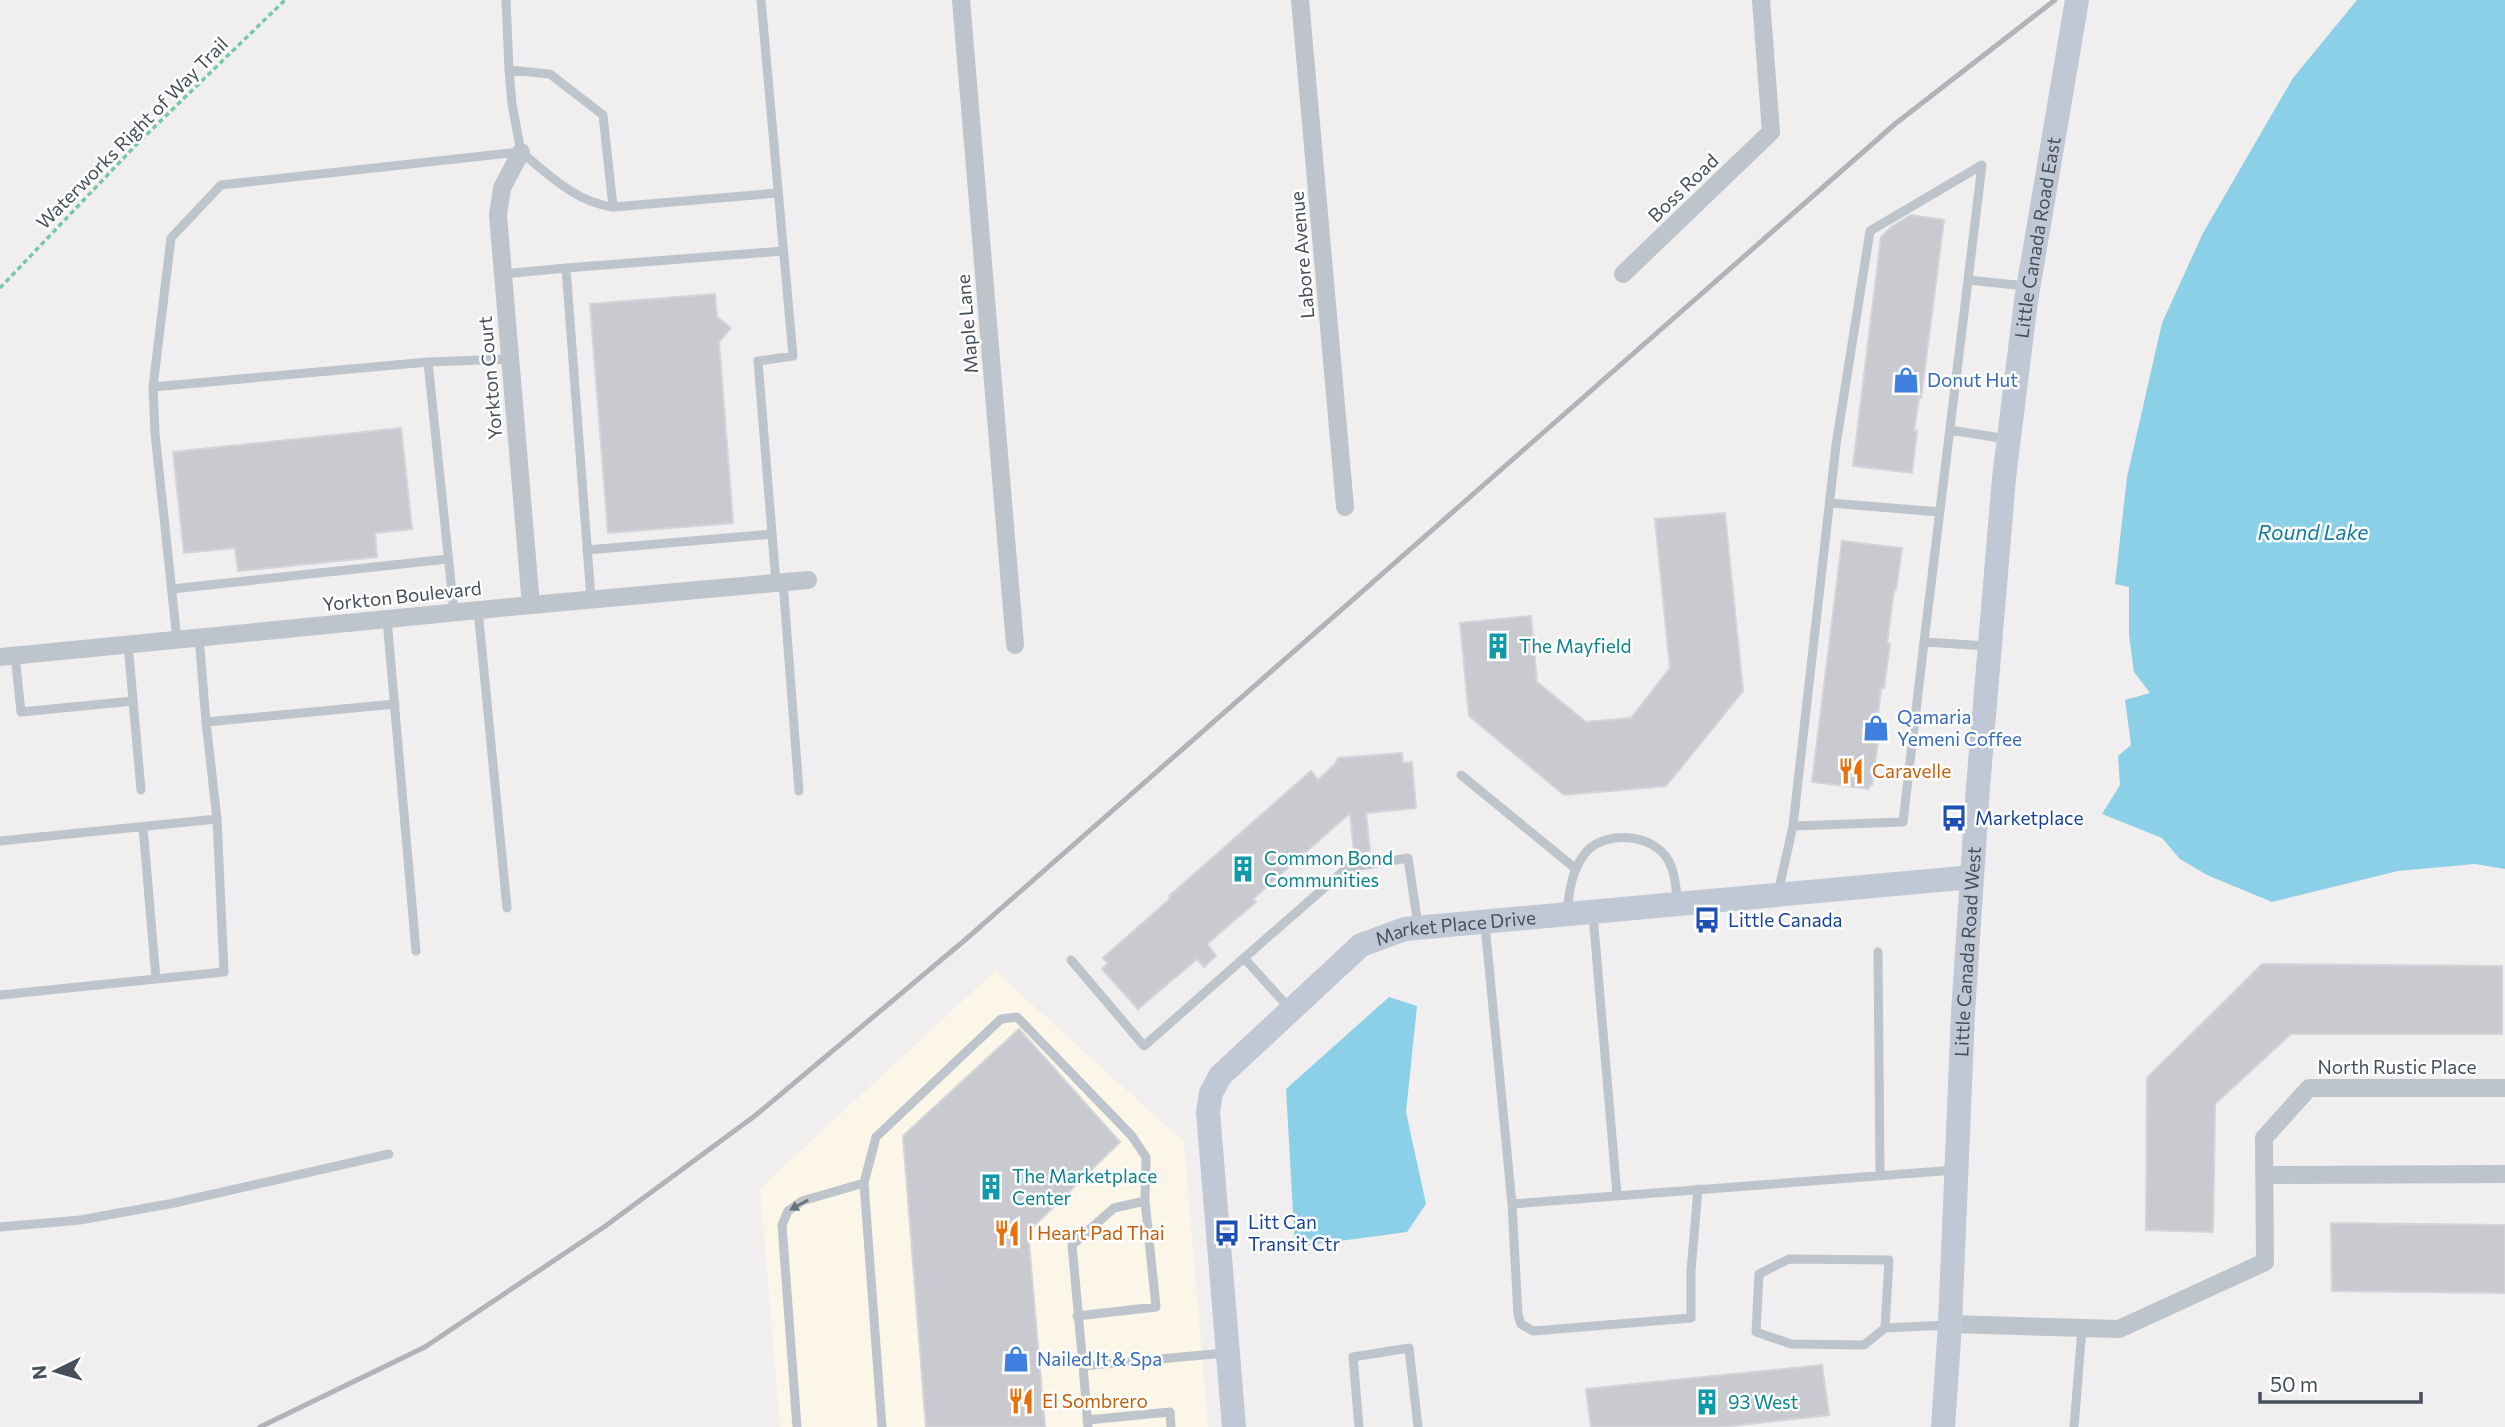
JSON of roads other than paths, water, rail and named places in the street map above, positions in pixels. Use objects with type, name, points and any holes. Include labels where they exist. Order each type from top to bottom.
[{"type":"street","name":"Maple Lane","points":[[961,0],[1015,645]]},
{"type":"street","name":"Labore Avenue","points":[[1300,0],[1345,507]]},
{"type":"street","name":"Boss Road","points":[[1623,274],[1771,132],[1761,0]]},
{"type":"street","name":"Little Canada Road East","points":[[2004,478],[2028,287],[2077,0]]},
{"type":"street","name":"Yorkton Court","points":[[521,152],[502,188],[498,215],[531,605]]},
{"type":"street","name":"Little Canada Road West","points":[[1943,1427],[1950,1324],[1962,1013],[2004,478]]},
{"type":"street","name":"Yorkton Boulevard","points":[[8,656],[808,580]]},
{"type":"street","name":"Market Place Drive","points":[[1234,1427],[1208,1103],[1210,1093],[1220,1076],[1361,945],[1405,929],[1972,877]]},
{"type":"street","name":"North Rustic Place","points":[[1950,1324],[2119,1329],[2265,1262],[2264,1138],[2309,1088],[2505,1088]]},
{"type":"street","points":[[2264,1175],[2505,1174]]},
{"type":"lane","points":[[506,0],[512,104],[521,152],[578,196],[595,205],[613,207],[778,193]]},
{"type":"lane","points":[[761,0],[793,356],[758,361],[772,534],[780,583],[799,791]]},
{"type":"lane","points":[[509,70],[550,74],[603,115],[613,207]]},
{"type":"lane","points":[[177,639],[155,433],[153,387],[171,238],[221,185],[521,152]]},
{"type":"lane","points":[[1778,894],[1793,826],[1836,445],[1870,231],[1982,165],[1903,822],[1793,826]]},
{"type":"lane","points":[[502,274],[783,251]]},
{"type":"lane","points":[[566,268],[591,600]]},
{"type":"lane","points":[[1968,280],[2028,287]]},
{"type":"lane","points":[[153,387],[428,362],[510,359]]},
{"type":"lane","points":[[428,362],[454,612]]},
{"type":"lane","points":[[1950,430],[2009,439]]},
{"type":"lane","points":[[1830,503],[1940,512]]},
{"type":"lane","points":[[587,550],[772,534]]},
{"type":"lane","points":[[172,589],[448,559]]},
{"type":"lane","points":[[478,610],[507,908]]},
{"type":"lane","points":[[387,619],[416,951]]},
{"type":"lane","points":[[0,995],[224,972],[217,819],[200,637]]},
{"type":"lane","points":[[1924,642],[1990,646]]},
{"type":"lane","points":[[128,644],[141,790]]},
{"type":"lane","points":[[8,656],[21,712],[133,701]]},
{"type":"lane","points":[[206,722],[395,704]]},
{"type":"lane","points":[[1461,775],[1576,869]]},
{"type":"lane","points":[[0,841],[217,819]]},
{"type":"lane","points":[[143,827],[156,979]]},
{"type":"lane","points":[[1566,914],[1576,869],[1588,850],[1614,837],[1633,839],[1660,850],[1671,865],[1678,904]]},
{"type":"lane","points":[[1071,960],[1144,1046],[1347,868],[1408,858],[1418,928]]},
{"type":"lane","points":[[1593,912],[1617,1195]]},
{"type":"lane","points":[[1485,922],[1512,1204],[1518,1315],[1521,1324],[1533,1331],[1690,1318],[1698,1189]]},
{"type":"lane","points":[[1878,952],[1880,1175]]},
{"type":"lane","points":[[1244,958],[1291,1010]]},
{"type":"lane","points":[[882,1427],[864,1183],[876,1137],[1001,1019],[1017,1017],[1131,1135],[1146,1157],[1145,1201],[1156,1307],[1077,1316]]},
{"type":"lane","points":[[0,1227],[80,1220],[174,1203],[389,1154]]},
{"type":"lane","points":[[1512,1204],[1956,1170]]},
{"type":"lane","points":[[797,1427],[782,1225],[788,1211],[802,1201],[864,1183]]},
{"type":"lane","points":[[1145,1201],[1114,1208],[1072,1245],[1087,1423],[1170,1412],[1171,1427]]},
{"type":"lane","points":[[1885,1328],[1889,1260],[1789,1259],[1759,1274],[1756,1332],[1791,1344],[1864,1345],[1885,1328],[1950,1324]]},
{"type":"lane","points":[[2074,1427],[2082,1329]]},
{"type":"lane","points":[[1359,1427],[1353,1357],[1409,1348],[1418,1427]]},
{"type":"lane","points":[[1083,1366],[1228,1353]]},
{"type":"water","name":"Round Lake","points":[[2357,0],[2505,0],[2505,869],[2475,864],[2398,871],[2272,902],[2207,875],[2180,859],[2162,838],[2102,814],[2120,785],[2118,756],[2131,745],[2125,700],[2150,693],[2134,672],[2129,635],[2129,587],[2115,584],[2127,477],[2162,323],[2203,233],[2293,78]]},
{"type":"water","points":[[1389,997],[1417,1006],[1406,1112],[1426,1204],[1407,1232],[1295,1247],[1286,1089]]},
{"type":"railway","points":[[260,1427],[425,1347],[604,1227],[756,1115],[965,940],[1895,124],[2055,0]]},
{"type":"place","name":"Donut Hut","points":[[1906,380]]},
{"type":"place","name":"The Mayfield","points":[[1498,646]]},
{"type":"place","name":"Qamaria Yemeni Coffee","points":[[1876,728]]},
{"type":"place","name":"Caravelle","points":[[1851,771]]},
{"type":"place","name":"Marketplace","points":[[1954,818]]},
{"type":"place","name":"Common Bond Communities","points":[[1243,869]]},
{"type":"place","name":"Little Canada","points":[[1707,920]]},
{"type":"place","name":"The Marketplace Center","points":[[991,1187]]},
{"type":"place","name":"I Heart Pad Thai","points":[[1007,1233]]},
{"type":"place","name":"Litt Can Transit Ctr","points":[[1227,1233]]},
{"type":"place","name":"Nailed It & Spa","points":[[1016,1359]]},
{"type":"place","name":"El Sombrero","points":[[1021,1401]]},
{"type":"place","name":"93 West","points":[[1707,1402]]}]
